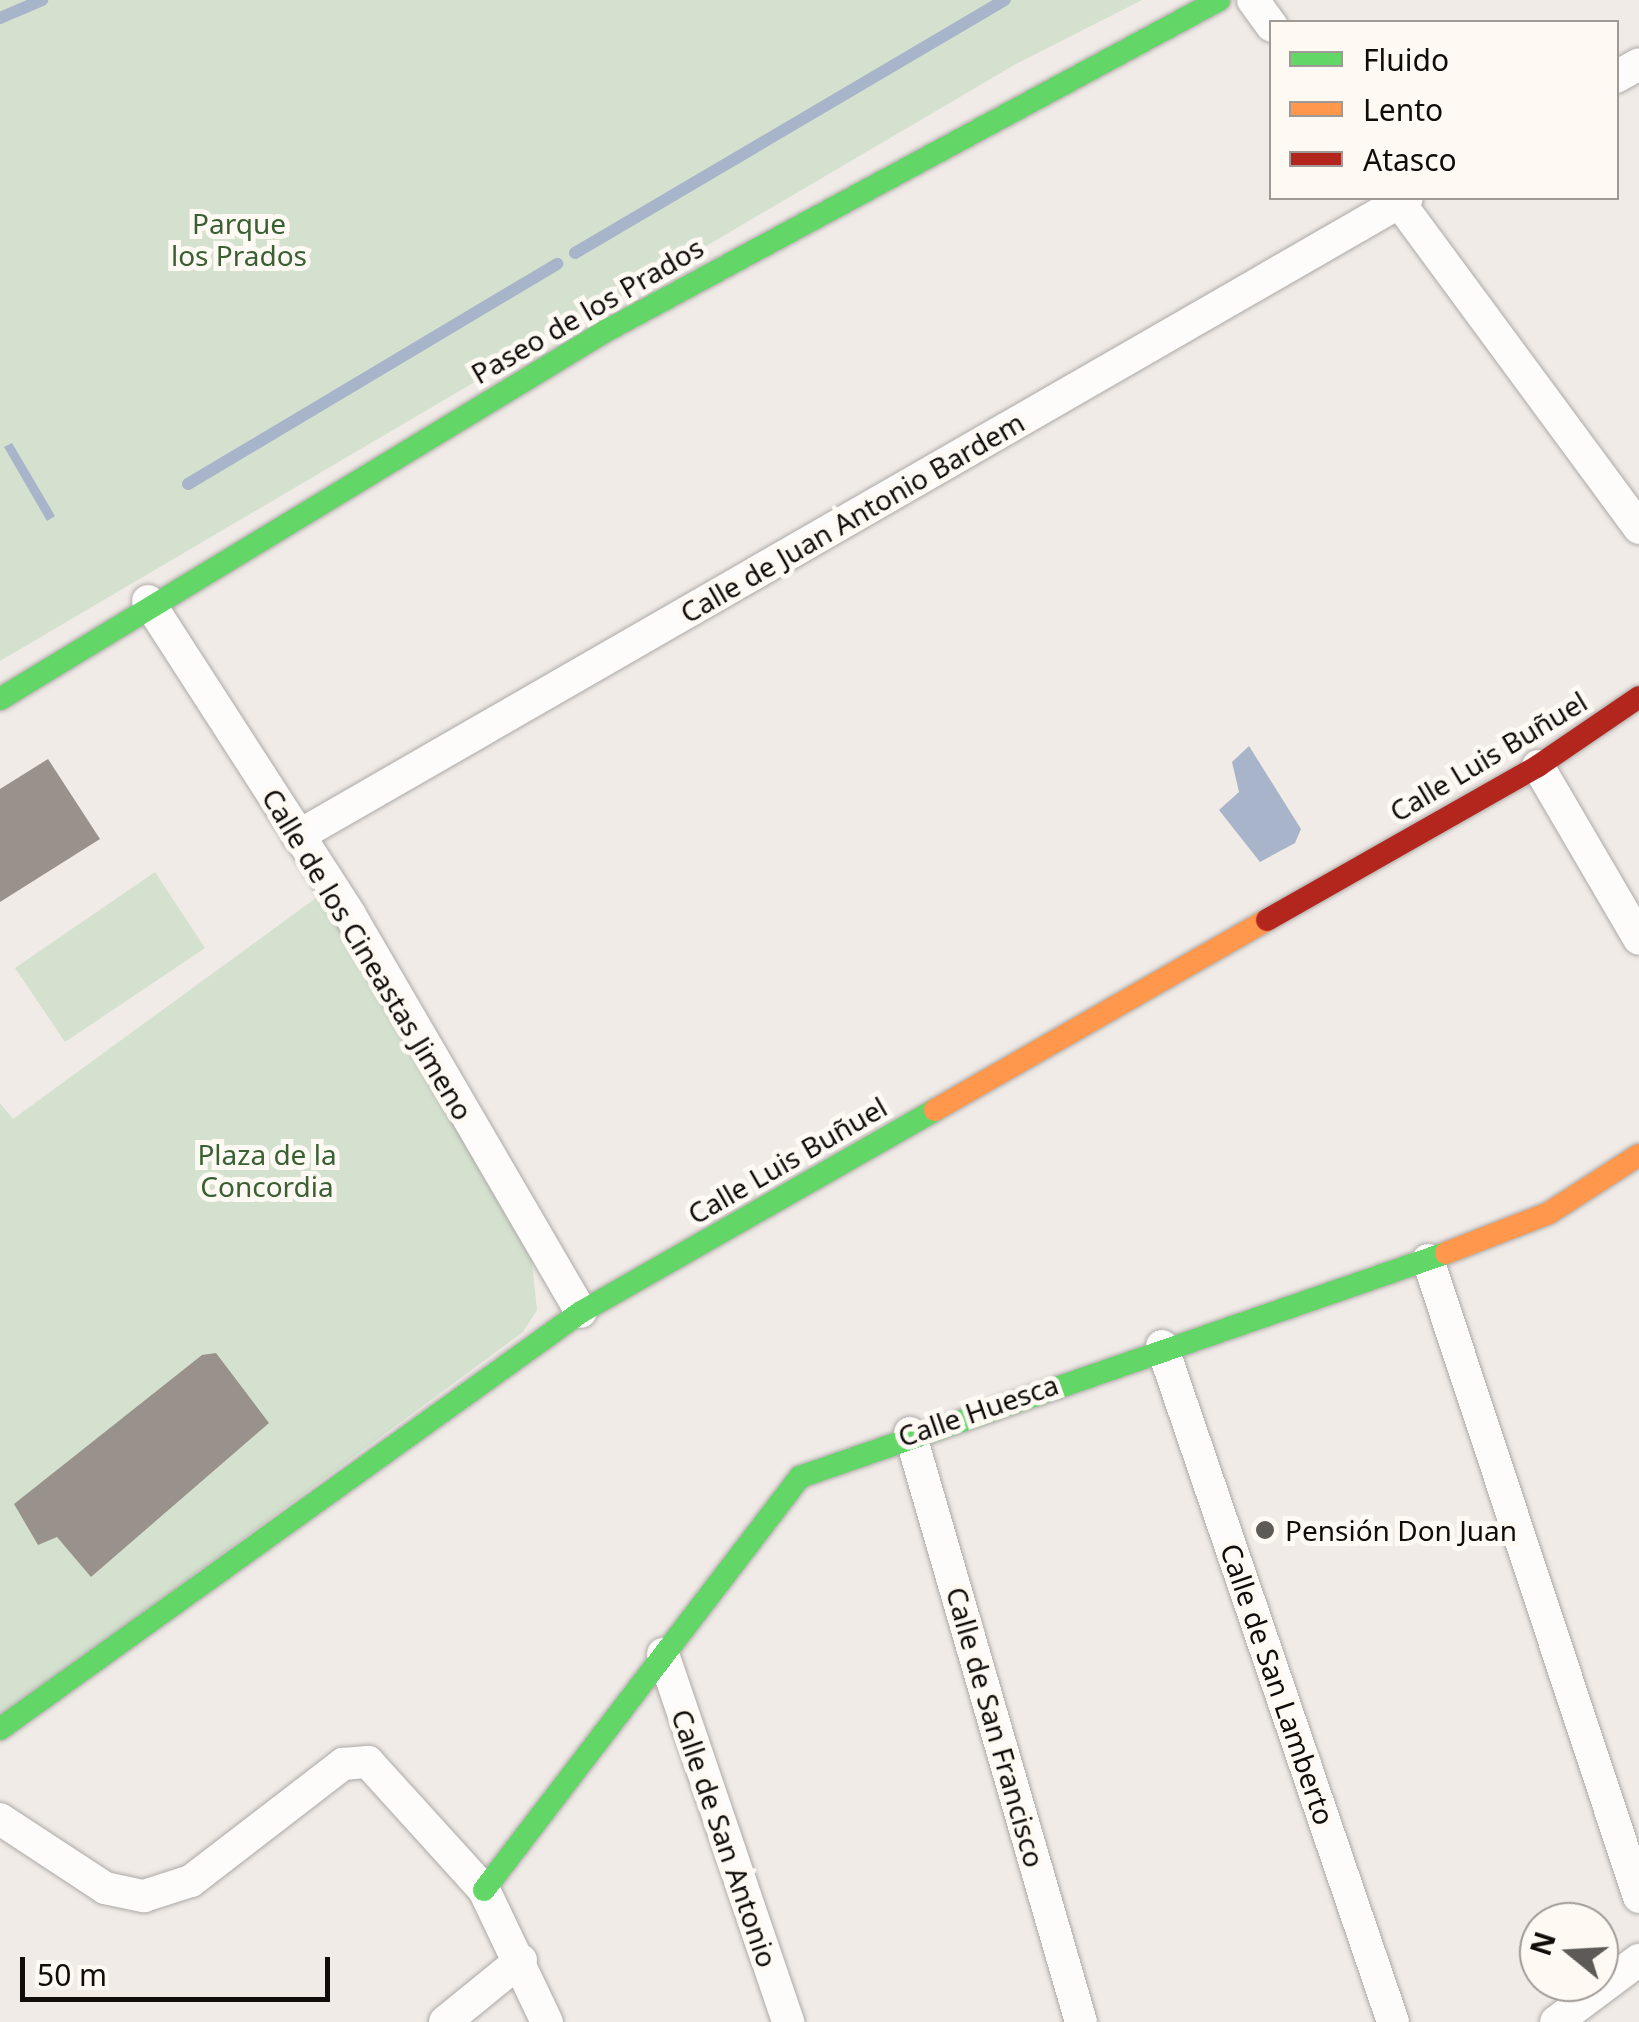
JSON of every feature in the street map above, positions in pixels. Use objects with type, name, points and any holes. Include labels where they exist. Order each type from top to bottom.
[{"type":"street","name":"Paseo de los Prados","points":[[0,700],[148,600],[604,332],[1219,0]]},
{"type":"street","points":[[1253,0],[1269,22]]},
{"type":"street","name":"Calle de Juan Antonio Bardem","points":[[298,836],[1399,200]]},
{"type":"street","points":[[1402,200],[1639,528]]},
{"type":"street","name":"Calle de los Cineastas Jimeno","points":[[148,600],[298,836],[581,1312]]},
{"type":"street","name":"Calle Luis Buñuel","points":[[0,1729],[581,1312],[1538,766],[1639,697]]},
{"type":"street","points":[[1538,766],[1639,938]]},
{"type":"street","name":"Calle Huesca","points":[[484,1890],[800,1477],[910,1432],[1428,1260],[1549,1214],[1639,1155]]},
{"type":"street","points":[[1428,1260],[1639,1898]]},
{"type":"street","name":"Calle de San Lamberto","points":[[1162,1346],[1393,2022]]},
{"type":"street","name":"Calle de San Francisco","points":[[910,1432],[1082,2022]]},
{"type":"street","name":"Calle de San Antonio","points":[[663,1654],[788,2022]]},
{"type":"street","points":[[0,1819],[105,1888],[144,1896],[190,1881],[343,1764],[362,1760],[484,1890],[522,1960],[547,2022]]},
{"type":"street","points":[[445,2022],[522,1960]]},
{"type":"street","points":[[1556,2022],[1639,1960]]},
{"type":"green space","name":"Parque los Prados","points":[[0,0],[1142,0],[1016,64],[0,661]]},
{"type":"green space","points":[[155,872],[205,948],[65,1042],[15,968]]},
{"type":"green space","name":"Plaza de la Concordia","points":[[320,895],[529,1235],[537,1310],[523,1332],[0,1718],[0,1103],[13,1119]]},
{"type":"water","points":[[12,443],[55,516],[47,521],[4,447]]},
{"type":"water","points":[[1249,746],[1301,829],[1295,843],[1260,862],[1219,810],[1239,792],[1232,762]]},
{"type":"building","points":[[48,759],[100,839],[0,902],[0,789]]},
{"type":"building","points":[[216,1353],[269,1423],[91,1577],[57,1537],[38,1545],[14,1504],[202,1355]]},
{"type":"waterway","points":[[0,18],[42,0]]},
{"type":"waterway","points":[[575,253],[1005,0]]},
{"type":"waterway","points":[[188,484],[557,264]]},
{"type":"traffic: fast","points":[[0,699],[604,332],[1219,0]]},
{"type":"traffic: fast","points":[[0,1729],[581,1312],[935,1110]]},
{"type":"traffic: fast","points":[[484,1890],[800,1477],[1446,1253]]},
{"type":"traffic: slow","points":[[935,1110],[1267,920]]},
{"type":"traffic: slow","points":[[1446,1253],[1549,1213],[1639,1155]]},
{"type":"traffic: jam","points":[[1267,920],[1538,766],[1639,697]]},
{"type":"place","name":"Pensión Don Juan","points":[[1265,1530]]}]
